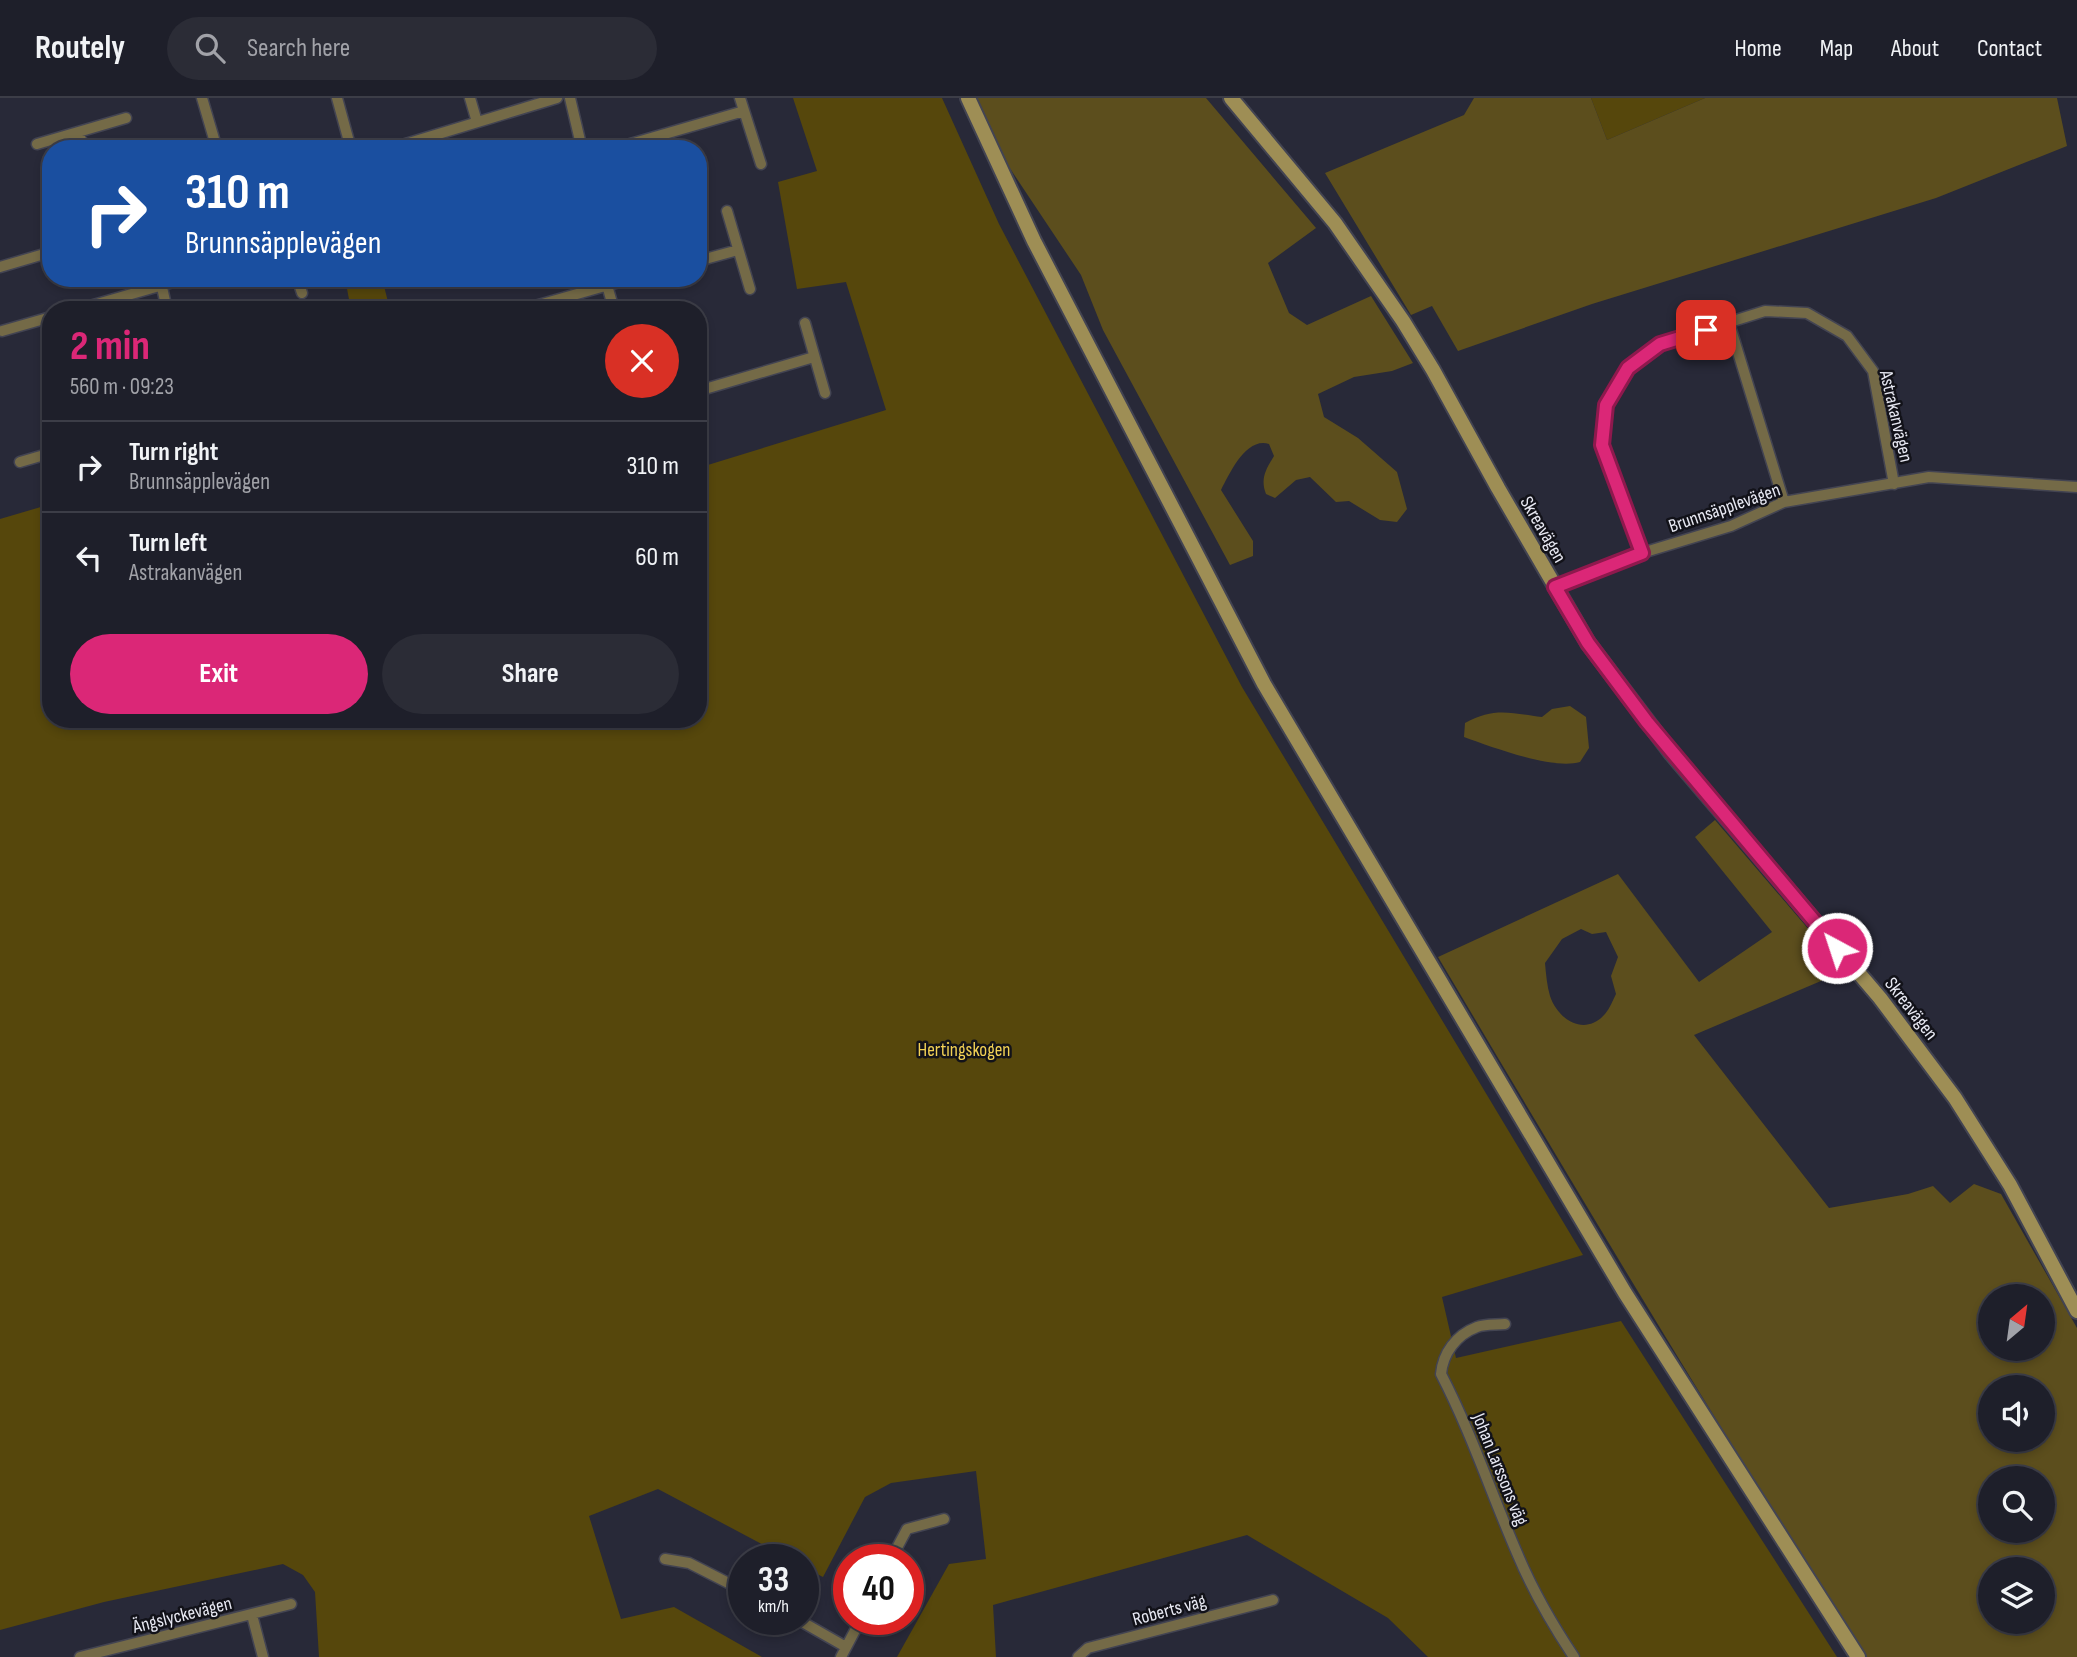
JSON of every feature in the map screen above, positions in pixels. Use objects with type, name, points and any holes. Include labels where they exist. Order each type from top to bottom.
[{"type":"main road","points":[[968,98],[1034,241],[1264,684],[1625,1293],[1858,1657]]},
{"type":"main road","name":"Skreavägen","points":[[1231,98],[1335,223],[1397,312],[1588,643],[1647,722],[1881,998],[1932,1064],[2004,1177],[2077,1311]]},
{"type":"street","points":[[202,98],[215,140]]},
{"type":"street","points":[[337,98],[349,140]]},
{"type":"street","points":[[470,98],[477,122]]},
{"type":"street","points":[[418,140],[557,98]]},
{"type":"street","points":[[570,98],[580,140]]},
{"type":"street","points":[[740,98],[761,164]]},
{"type":"street","points":[[644,140],[744,111]]},
{"type":"street","points":[[52,140],[126,118]]},
{"type":"street","points":[[79,133],[81,140]]},
{"type":"street","points":[[37,144],[42,143]]},
{"type":"street","points":[[727,211],[750,289]]},
{"type":"street","points":[[707,259],[738,250]]},
{"type":"street","points":[[0,267],[42,255]]},
{"type":"street","points":[[103,301],[145,287]]},
{"type":"street","points":[[300,287],[302,293]]},
{"type":"street","points":[[548,301],[591,287]]},
{"type":"street","name":"Astrakanvägen","points":[[1642,553],[1602,445],[1606,405],[1628,368],[1660,344],[1765,311],[1807,313],[1847,336],[1872,371],[1894,484]]},
{"type":"street","points":[[2,331],[42,320]]},
{"type":"street","points":[[805,323],[825,393]]},
{"type":"street","points":[[1729,323],[1784,502]]},
{"type":"street","points":[[707,388],[814,356]]},
{"type":"street","points":[[20,462],[42,456]]},
{"type":"street","name":"Brunnsäpplevägen","points":[[1555,587],[1642,553],[1731,526],[1784,502],[1929,477],[2077,487]]},
{"type":"street","name":"Johan Larssons väg","points":[[1505,1324],[1478,1327],[1457,1339],[1442,1359],[1441,1374],[1486,1474],[1517,1554],[1554,1628],[1574,1657]]},
{"type":"street","points":[[899,1544],[907,1528],[944,1519]]},
{"type":"street","points":[[665,1559],[688,1563],[728,1583]]},
{"type":"street","name":"Roberts väg","points":[[1078,1657],[1088,1648],[1273,1600]]},
{"type":"street","name":"Ängslyckevägen","points":[[80,1657],[291,1604]]},
{"type":"street","points":[[252,1615],[262,1657]]},
{"type":"street","points":[[819,1634],[844,1652],[853,1635]]},
{"type":"green space","name":"Hertingskogen","points":[[793,98],[942,98],[999,224],[1242,687],[1583,1255],[1442,1297],[1456,1358],[1621,1321],[1837,1657],[1428,1657],[1388,1618],[1247,1535],[993,1605],[996,1657],[897,1657],[909,1635],[924,1635],[924,1609],[949,1564],[986,1559],[976,1471],[891,1483],[865,1497],[840,1544],[833,1544],[833,1558],[823,1577],[819,1575],[819,1544],[762,1544],[658,1489],[589,1516],[621,1619],[674,1607],[762,1657],[319,1657],[315,1592],[303,1575],[283,1564],[104,1602],[0,1630],[0,519],[42,507],[42,728],[707,728],[707,465],[886,410],[846,282],[797,289],[778,182],[817,171]]},
{"type":"green space","points":[[1591,98],[1705,98],[1607,140]]},
{"type":"green space","points":[[347,287],[384,287],[388,301],[349,301]]},
{"type":"shaded area","points":[[977,98],[1206,98],[1316,228],[1268,263],[1289,313],[1307,325],[1371,296],[1413,363],[1392,371],[1354,377],[1318,394],[1324,417],[1358,438],[1397,472],[1407,509],[1397,522],[1380,520],[1349,501],[1336,502],[1310,477],[1296,480],[1275,498],[1266,494],[1264,479],[1274,456],[1269,444],[1261,443],[1246,451],[1240,458],[1221,490],[1253,541],[1253,556],[1230,565],[1103,330],[1081,275],[1009,167]]},
{"type":"shaded area","points":[[1474,98],[1591,98],[1607,140],[1705,98],[2057,98],[2067,146],[1936,198],[1592,304],[1458,351],[1432,306],[1411,315],[1325,173],[1464,115]]},
{"type":"shaded area","points":[[1570,706],[1586,717],[1589,748],[1580,762],[1568,764],[1538,760],[1464,737],[1465,723],[1485,715],[1502,712],[1542,717],[1552,709]]},
{"type":"shaded area","points":[[1715,820],[1840,966],[1828,978],[1694,1035],[1829,1208],[1908,1194],[1933,1186],[1950,1203],[1974,1184],[2001,1194],[2052,1284],[1978,1284],[1978,1362],[2054,1362],[2055,1289],[2077,1328],[2077,1657],[1867,1657],[1702,1397],[1438,957],[1618,874],[1699,982],[1772,932],[1695,837]],"holes":[[[1581,929],[1592,934],[1606,932],[1618,957],[1611,976],[1616,994],[1610,1007],[1597,1021],[1581,1025],[1566,1018],[1554,1005],[1547,984],[1545,963],[1562,939]]]},
{"type":"route","points":[[1706,330],[1660,344],[1628,368],[1606,405],[1602,445],[1642,553],[1555,587],[1588,643],[1647,722],[1837,948]]}]
